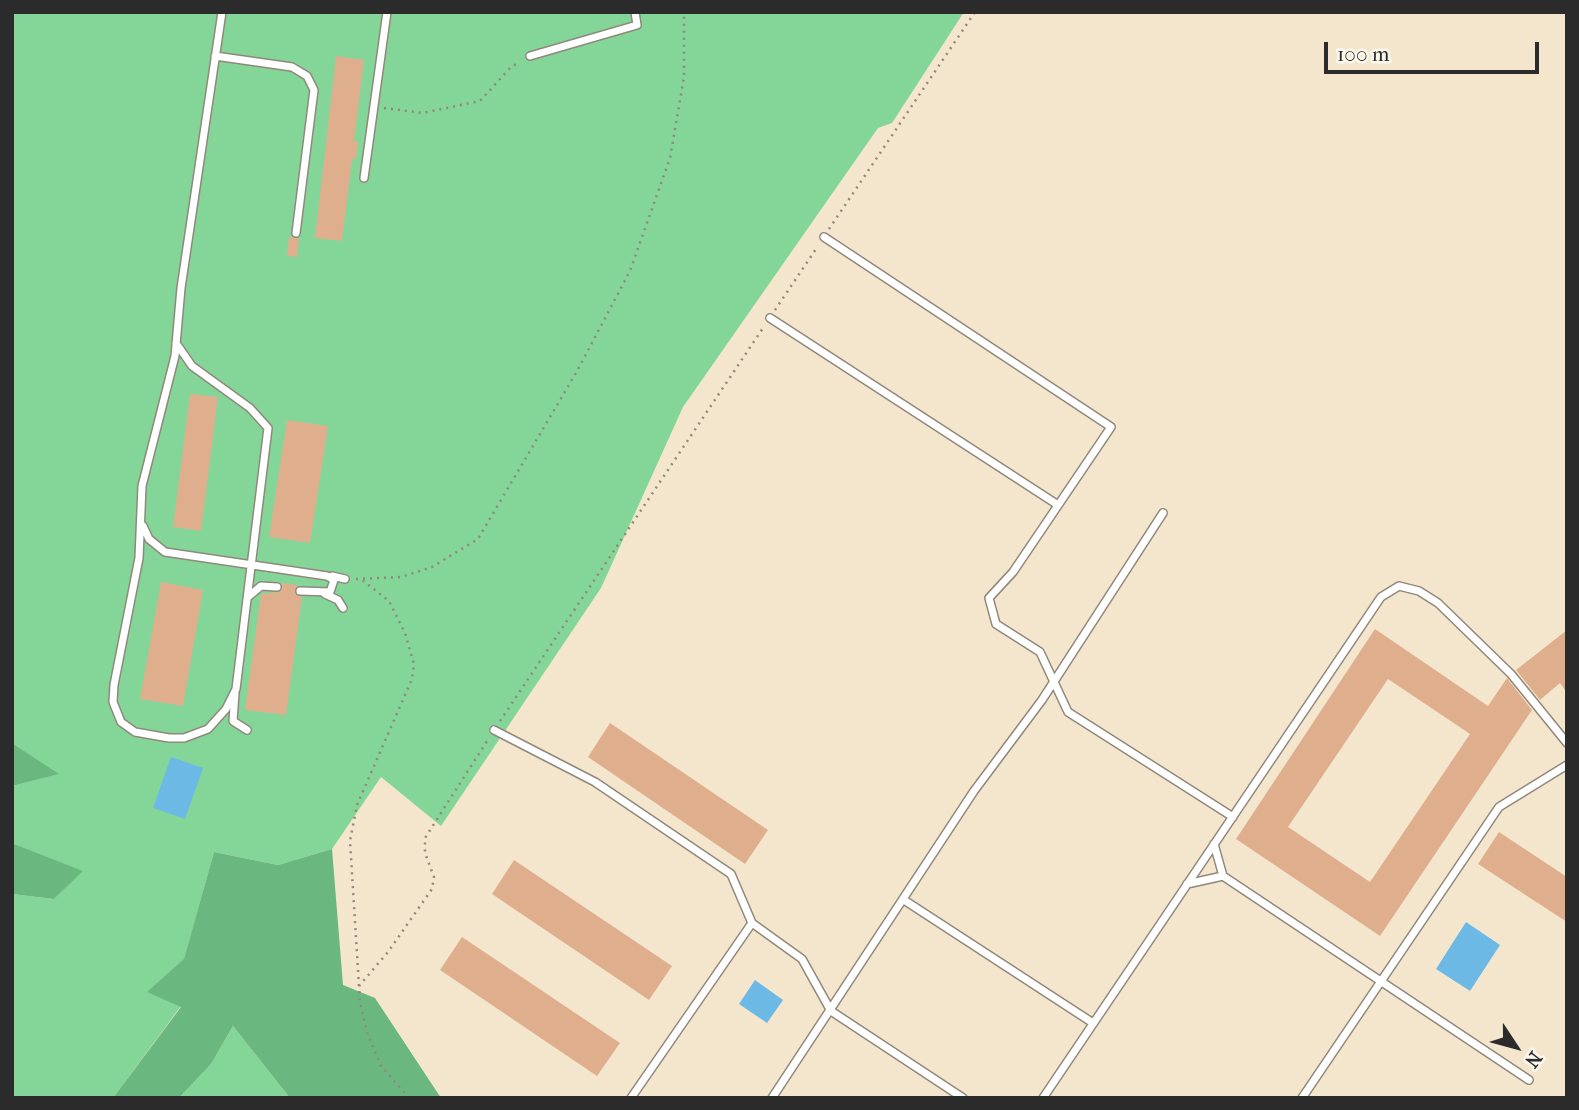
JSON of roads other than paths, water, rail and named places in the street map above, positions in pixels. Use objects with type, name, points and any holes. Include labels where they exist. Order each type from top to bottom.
[{"type":"lane","points":[[222,12],[181,288],[176,343],[142,486],[137,569],[114,685],[116,714],[135,732],[184,737],[197,734],[218,720],[236,689]]},
{"type":"lane","points":[[364,178],[387,12]]},
{"type":"lane","points":[[530,56],[637,25],[635,12]]},
{"type":"lane","points":[[215,56],[292,67],[307,76],[314,90],[296,233]]},
{"type":"lane","points":[[824,237],[1111,427],[1013,572],[989,598],[996,624],[1041,652],[1068,712],[1233,817]]},
{"type":"lane","points":[[770,318],[1058,505]]},
{"type":"lane","points":[[176,343],[192,366],[250,408],[268,428],[233,721],[247,730]]},
{"type":"lane","points":[[772,1098],[974,791],[1053,682],[1163,513]]},
{"type":"lane","points":[[140,515],[149,539],[165,552],[345,579]]},
{"type":"lane","points":[[324,593],[333,588],[335,583],[327,576]]},
{"type":"lane","points":[[247,597],[261,586],[277,587]]},
{"type":"lane","points":[[1043,1098],[1381,597],[1398,586],[1419,591],[1438,603],[1511,674],[1567,743]]},
{"type":"lane","points":[[300,591],[324,593],[338,600],[343,608]]},
{"type":"lane","points":[[494,730],[595,782],[731,874],[752,923],[802,958],[831,1011],[962,1098]]},
{"type":"lane","points":[[1302,1098],[1499,807],[1567,765]]},
{"type":"lane","points":[[1214,844],[1223,876],[1529,1080]]},
{"type":"lane","points":[[1187,884],[1223,876]]},
{"type":"lane","points":[[904,900],[1093,1023]]},
{"type":"lane","points":[[631,1098],[752,923]]},
{"type":"water","points":[[171,757],[203,768],[185,819],[153,808]]},
{"type":"water","points":[[1466,922],[1500,945],[1470,991],[1436,969]]},
{"type":"water","points":[[755,980],[783,1000],[767,1023],[739,1004]]}]
